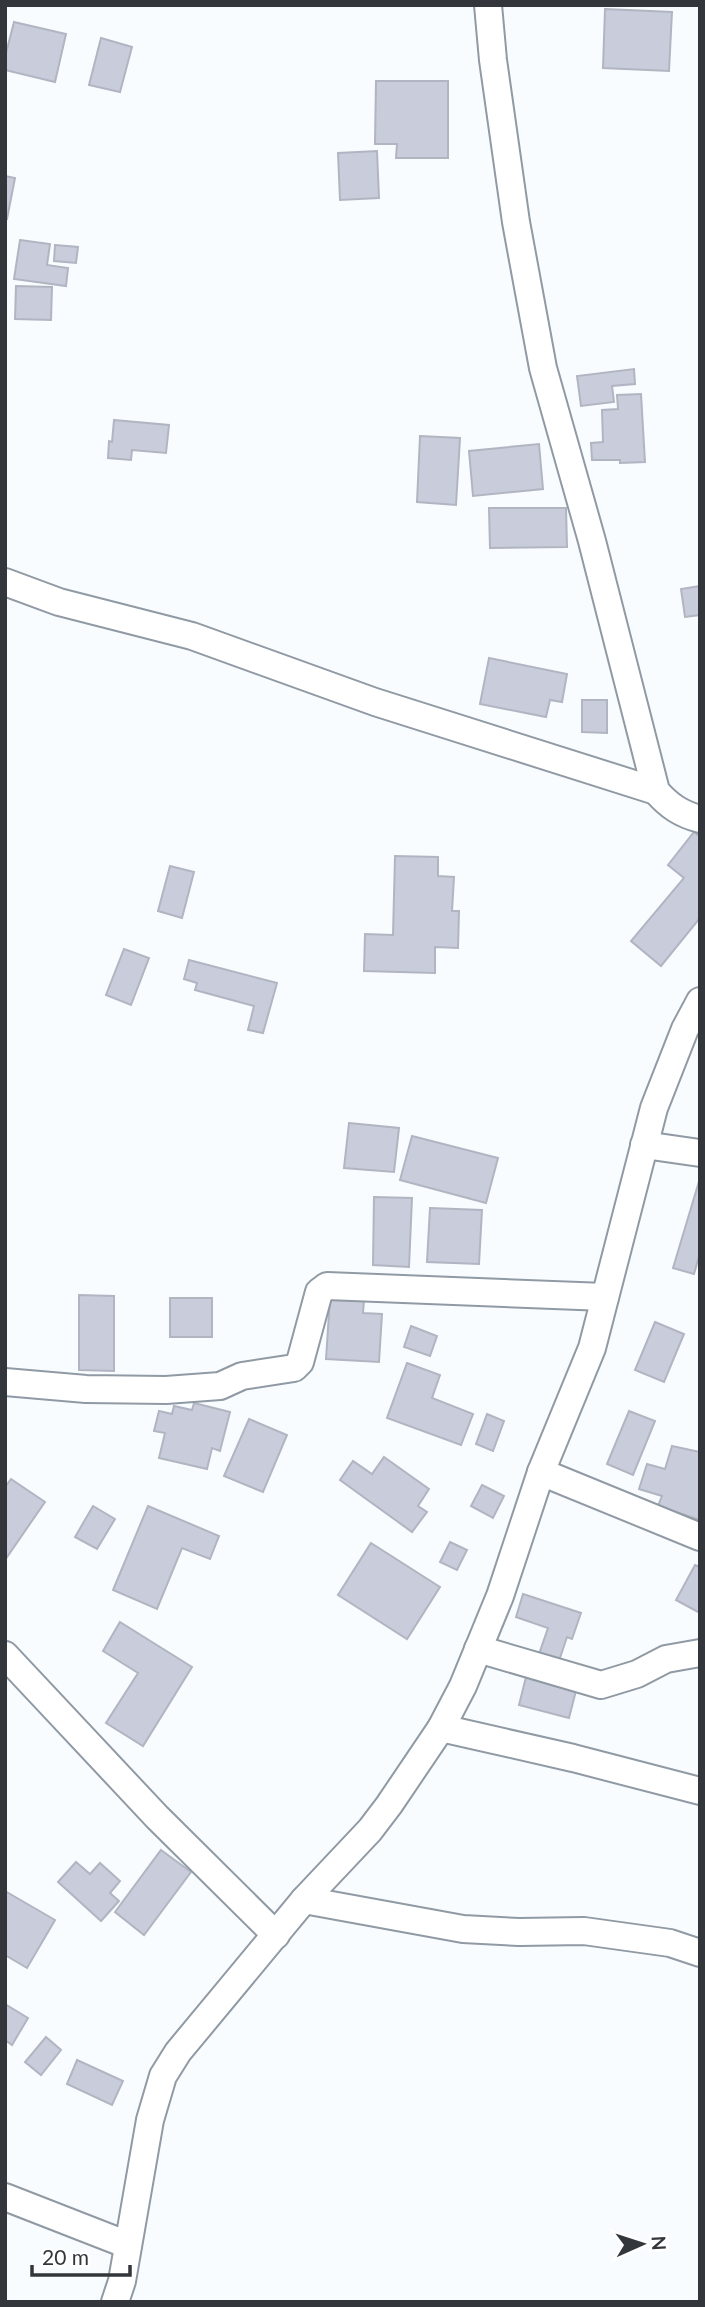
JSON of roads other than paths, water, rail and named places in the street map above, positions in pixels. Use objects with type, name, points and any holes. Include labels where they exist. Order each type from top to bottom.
[{"type":"street","points":[[488,5],[516,222],[542,368],[592,541],[656,791],[667,804],[685,815],[700,819]]},
{"type":"street","points":[[5,582],[59,602],[192,636],[375,702],[656,791]]},
{"type":"street","points":[[115,2302],[122,2281],[150,2120],[163,2076],[178,2052],[304,1900],[376,1822],[441,1728],[463,1686],[500,1596],[541,1472],[592,1348],[654,1108],[685,1029],[700,1001]]},
{"type":"street","points":[[644,1145],[700,1153]]},
{"type":"street","points":[[5,1382],[86,1389],[166,1390],[220,1386],[242,1376],[294,1368],[300,1362],[319,1293],[327,1286],[605,1297]]},
{"type":"street","points":[[541,1472],[700,1537]]},
{"type":"street","points":[[478,1649],[601,1685],[637,1674],[666,1659],[700,1653]]},
{"type":"street","points":[[5,1655],[157,1817],[276,1935]]},
{"type":"street","points":[[441,1728],[700,1791]]},
{"type":"street","points":[[304,1900],[463,1929],[583,1931],[670,1942],[700,1952]]},
{"type":"street","points":[[5,2197],[128,2245]]}]
